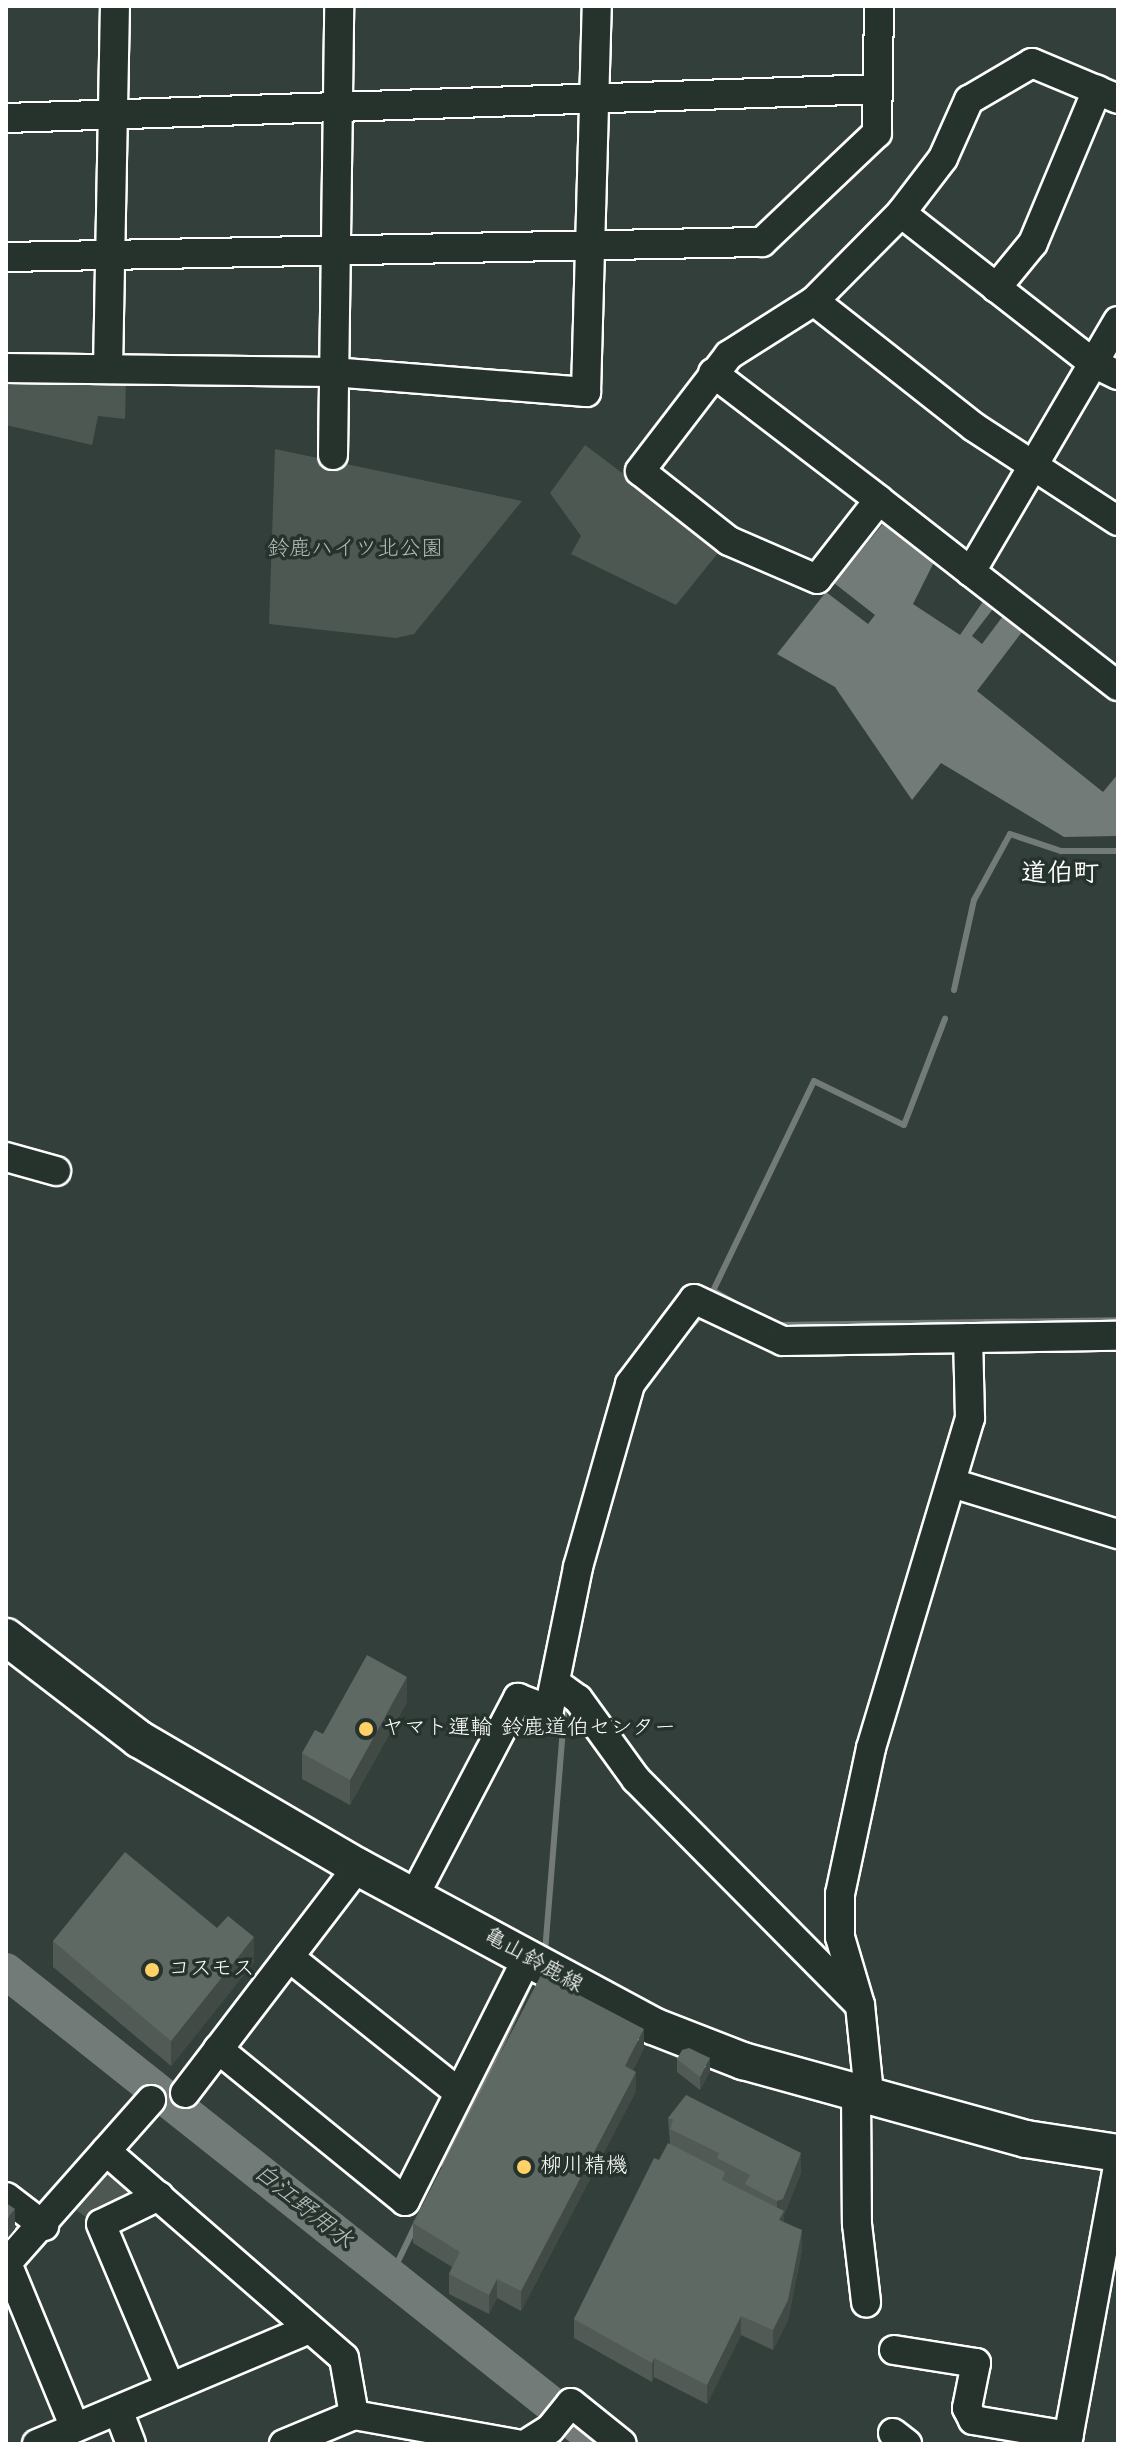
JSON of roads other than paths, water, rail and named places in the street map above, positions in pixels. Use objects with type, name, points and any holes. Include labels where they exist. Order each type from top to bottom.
[{"type":"main road","name":"亀山鈴鹿線","points":[[6,1637],[139,1739],[358,1867],[653,2026],[743,2061],[1026,2139],[1118,2153]]},
{"type":"street","points":[[108,369],[115,6]]},
{"type":"street","points":[[333,455],[339,6]]},
{"type":"street","points":[[6,368],[332,372],[586,392],[597,6]]},
{"type":"street","points":[[6,257],[762,242],[877,133],[879,6]]},
{"type":"street","points":[[879,500],[817,579],[729,541],[640,471],[729,355],[814,301],[901,213],[943,158],[969,100],[1032,63],[1107,94],[1033,243],[996,288]]},
{"type":"street","points":[[6,118],[878,89]]},
{"type":"street","points":[[901,213],[1093,363],[1118,375]]},
{"type":"street","points":[[814,301],[974,427],[1118,521]]},
{"type":"street","points":[[971,572],[1118,321]]},
{"type":"street","points":[[713,373],[1118,686]]},
{"type":"street","points":[[6,1157],[56,1171]]},
{"type":"street","points":[[414,1896],[518,1698],[549,1710],[557,1684],[561,1640],[578,1567],[630,1384],[694,1299],[783,1341],[1118,1336]]},
{"type":"street","points":[[866,2302],[857,2224],[863,2092],[860,2005],[840,1937],[840,1894],[871,1748],[970,1418],[968,1338]]},
{"type":"street","points":[[952,1483],[1118,1534]]},
{"type":"street","points":[[557,1684],[578,1699],[636,1779],[860,2005]]},
{"type":"street","points":[[185,2093],[358,1867]]},
{"type":"street","points":[[289,1957],[458,2092]]},
{"type":"street","points":[[218,2049],[405,2201],[527,1958]]},
{"type":"street","points":[[75,2428],[6,2264],[44,2226],[151,2100]]},
{"type":"street","points":[[106,2151],[344,2358],[354,2415]]},
{"type":"street","points":[[894,2350],[976,2363],[967,2408],[973,2420],[1068,2440],[1110,2256],[1118,2167]]},
{"type":"street","points":[[159,2196],[101,2224],[170,2387]]},
{"type":"street","points":[[6,2197],[44,2226]]},
{"type":"street","points":[[37,2444],[309,2329]]},
{"type":"street","points":[[526,2444],[571,2403],[622,2444]]},
{"type":"street","points":[[118,2410],[131,2444]]},
{"type":"street","points":[[284,2444],[354,2415],[516,2444]]},
{"type":"waterway","points":[[954,990],[974,900],[1010,834],[1061,851],[1118,851]]},
{"type":"waterway","points":[[712,1293],[814,1081],[904,1125],[945,1019]]},
{"type":"waterway","points":[[714,1291],[742,1307]]},
{"type":"waterway","points":[[683,1335],[697,1320]]},
{"type":"waterway","points":[[776,1325],[1118,1320]]},
{"type":"waterway","points":[[545,1952],[565,1702]]},
{"type":"waterway","name":"白江野用水","points":[[6,1971],[590,2435]]},
{"type":"waterway","points":[[444,2165],[532,1980]]},
{"type":"waterway","points":[[389,2280],[417,2222]]},
{"type":"place","name":"ヤマト運輸 鈴鹿道伯センター","points":[[366,1729]]},
{"type":"place","name":"コスモス","points":[[152,1970]]},
{"type":"place","name":"柳川精機","points":[[524,2167]]},
{"type":"district","name":"道伯町","points":[[1060,875]]},
{"type":"park label","name":"鈴鹿ハイツ北公園","points":[[355,550]]}]
